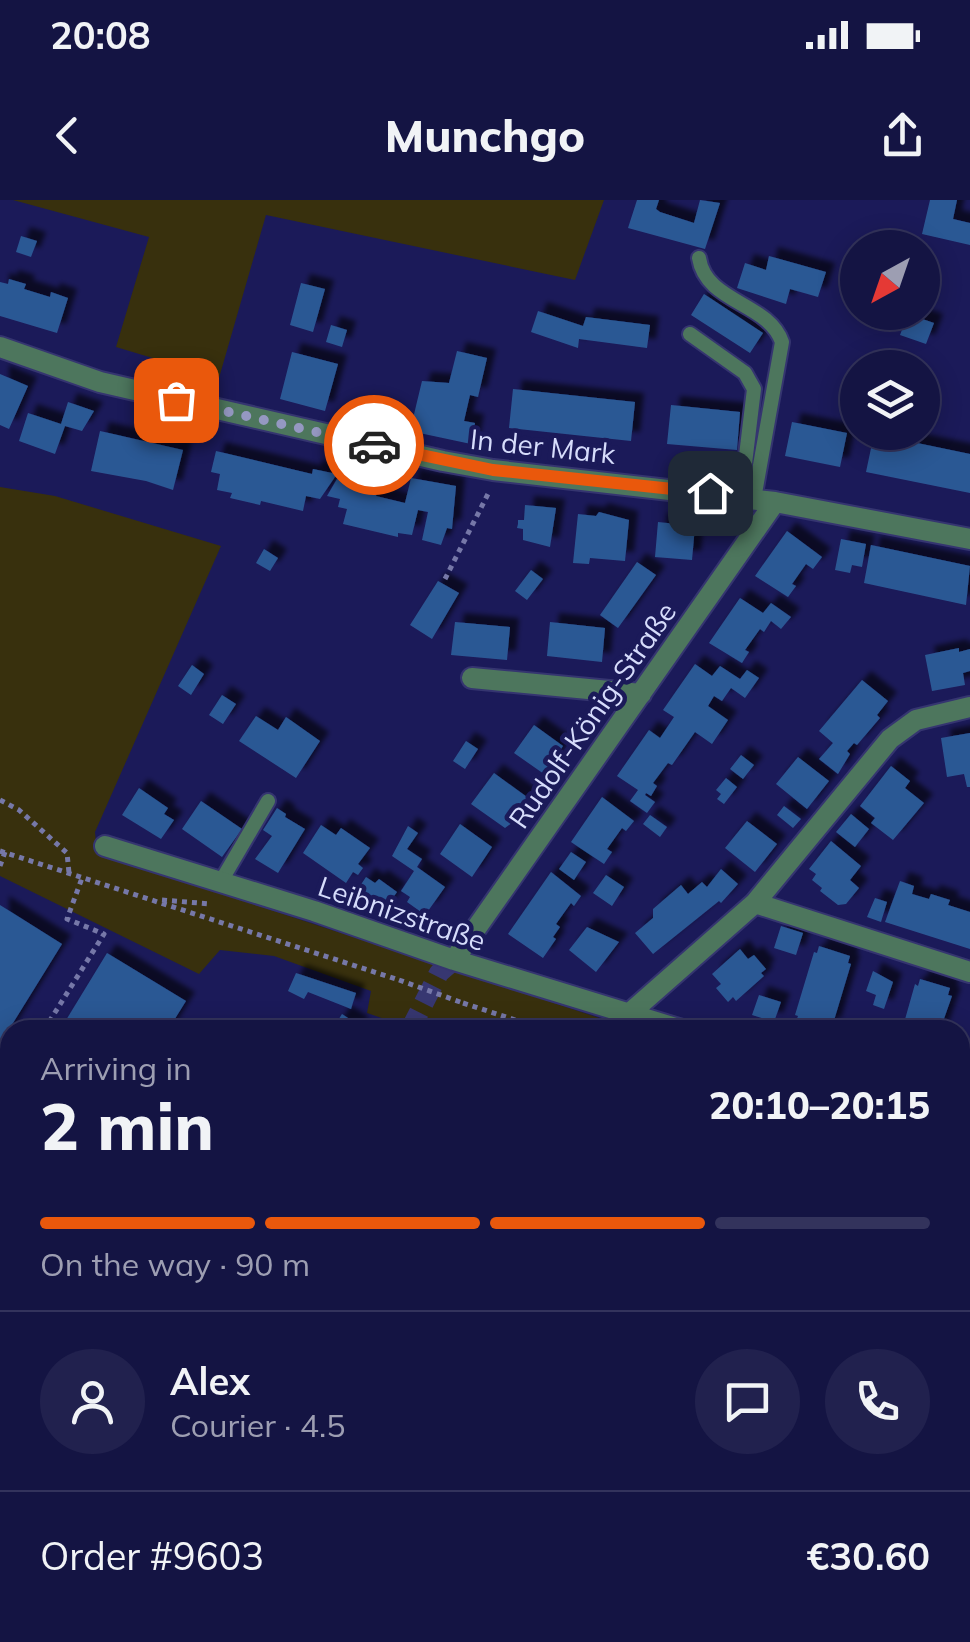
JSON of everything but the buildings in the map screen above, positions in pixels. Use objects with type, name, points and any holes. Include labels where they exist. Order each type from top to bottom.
[{"type":"street","name":"In der Mark","points":[[0,348],[100,382],[493,470],[757,499],[970,538]]},
{"type":"street","name":"Rudolf-König-Straße","points":[[454,960],[641,694],[757,499]]},
{"type":"street","points":[[472,678],[641,694]]},
{"type":"street","points":[[630,1013],[755,903],[890,739],[916,720],[970,706]]},
{"type":"street","name":"Leibnizstraße","points":[[105,846],[651,1020]]},
{"type":"street","points":[[755,903],[970,972]]},
{"type":"lane","points":[[699,258],[702,273],[711,285],[777,328],[782,342],[757,499]]},
{"type":"lane","points":[[690,334],[745,373],[754,389],[757,499]]},
{"type":"lane","points":[[220,882],[268,801]]},
{"type":"path","points":[[445,579],[489,495],[493,470]]},
{"type":"path","points":[[0,800],[19,810],[66,853],[69,873]]},
{"type":"path","points":[[0,866],[3,851],[516,1020]]},
{"type":"path","points":[[50,1020],[104,934],[66,919],[82,877]]},
{"type":"shaded area","points":[[13,200],[604,200],[575,280],[266,215],[219,378],[116,347],[149,237]]},
{"type":"shaded area","points":[[0,487],[55,496],[221,546],[95,832],[97,853],[606,1020],[388,1020],[367,1013],[371,991],[274,956],[220,950],[199,974],[0,876]]},
{"type":"tunnel","points":[[415,1020],[439,973],[454,960]]},
{"type":"way so far","points":[[176,400],[374,445]]},
{"type":"route","points":[[374,445],[493,470],[710,493]]}]
